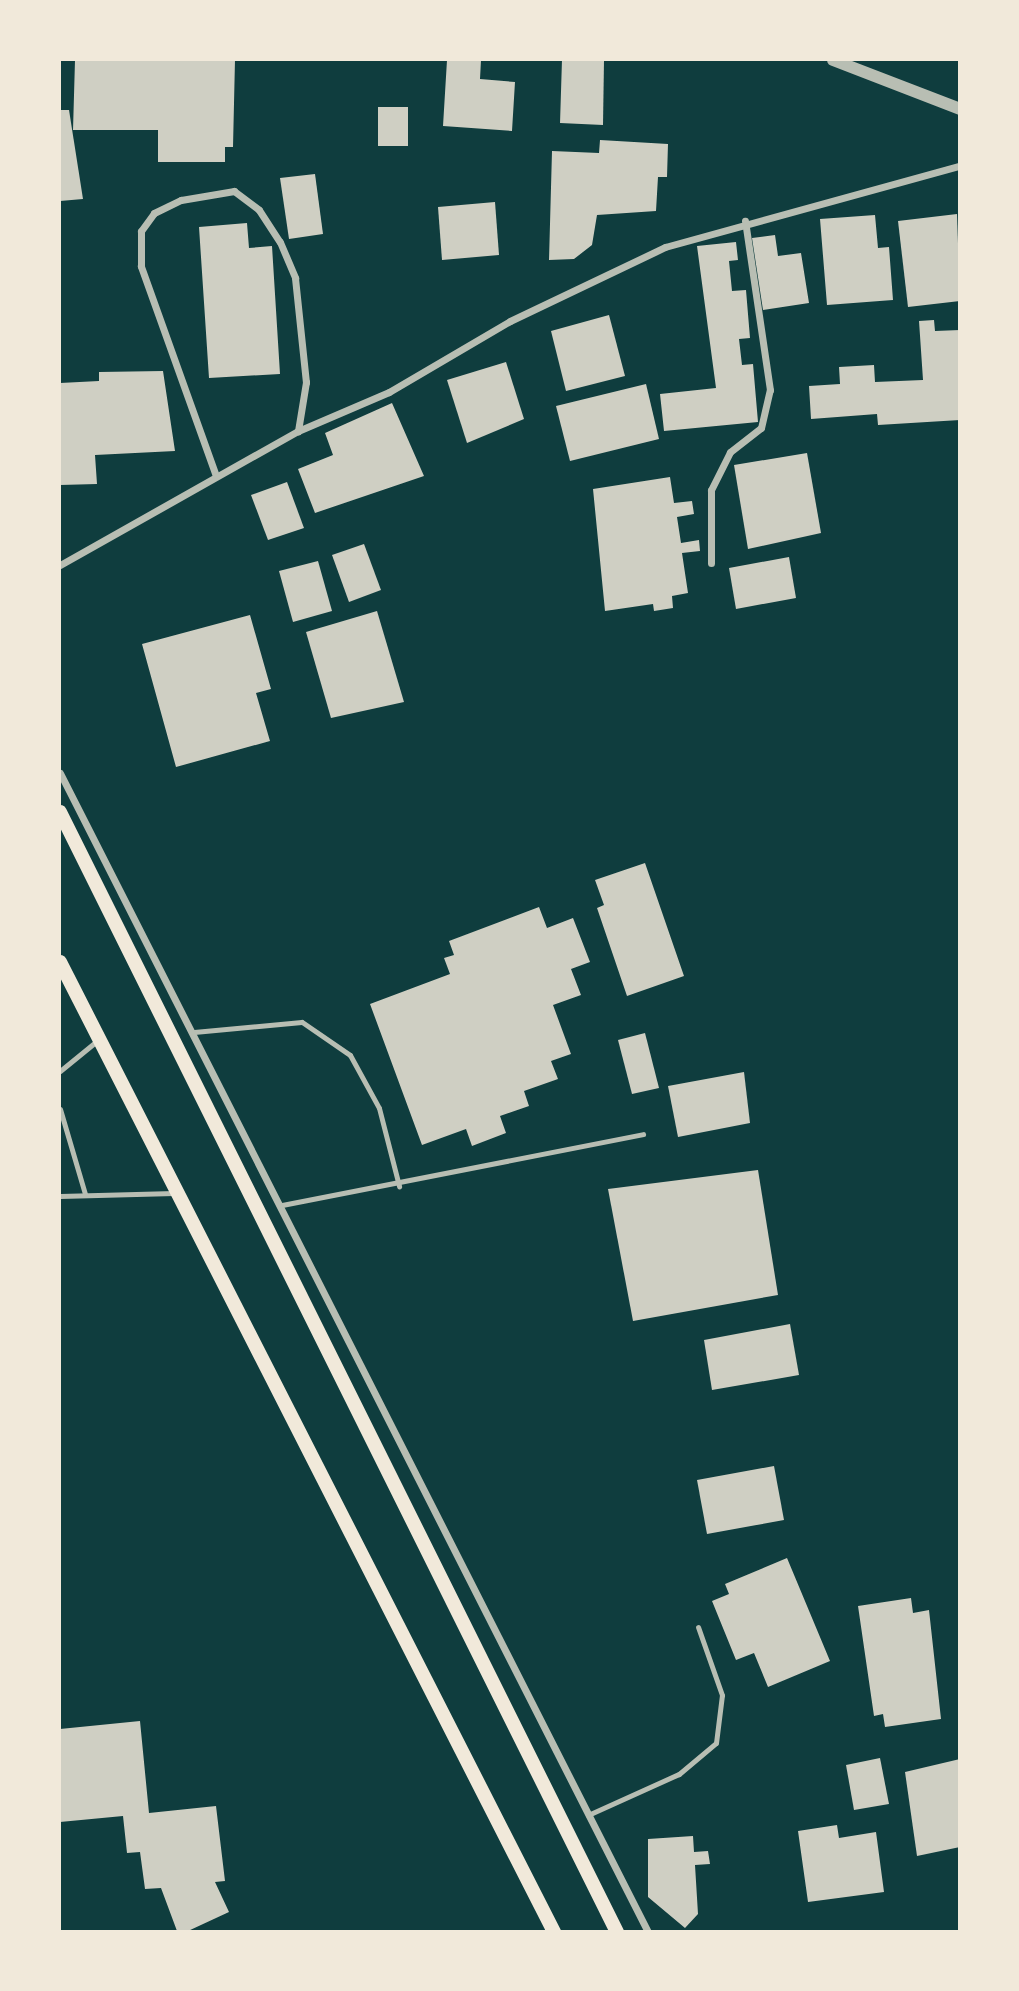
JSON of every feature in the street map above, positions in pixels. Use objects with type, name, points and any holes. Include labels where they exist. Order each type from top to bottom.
[{"type":"main road","points":[[60,812],[617,1931]]},
{"type":"main road","points":[[60,962],[174,1193],[554,1931]]},
{"type":"street","points":[[833,60],[960,109]]},
{"type":"street","points":[[60,565],[298,431],[389,392],[510,321],[617,270],[745,221],[960,166]]},
{"type":"street","points":[[216,476],[141,266],[141,231],[154,213],[181,200],[234,191],[273,232],[295,278],[306,382],[298,431]]},
{"type":"street","points":[[711,563],[711,490],[730,452],[761,428],[770,390],[745,221]]},
{"type":"street","points":[[60,773],[282,1205],[648,1931]]},
{"type":"lane","points":[[194,1032],[302,1022],[350,1055],[379,1108],[399,1186]]},
{"type":"lane","points":[[60,1071],[99,1040]]},
{"type":"lane","points":[[60,1109],[85,1194]]},
{"type":"lane","points":[[282,1205],[399,1186],[643,1134]]},
{"type":"lane","points":[[60,1196],[174,1193]]},
{"type":"lane","points":[[588,1815],[679,1774],[716,1743],[722,1695],[698,1627]]},
{"type":"building","points":[[75,60],[235,60],[233,147],[225,147],[225,162],[158,162],[158,130],[73,130]]},
{"type":"building","points":[[447,60],[481,60],[480,79],[515,82],[512,131],[443,126]]},
{"type":"building","points":[[562,60],[604,60],[603,125],[560,123]]},
{"type":"building","points":[[378,107],[408,107],[408,146],[378,146]]},
{"type":"building","points":[[60,110],[69,110],[83,199],[60,201]]},
{"type":"building","points":[[600,140],[668,144],[667,177],[658,177],[656,211],[597,215],[592,245],[574,259],[549,260],[552,151],[599,153]]},
{"type":"building","points":[[315,174],[323,234],[289,239],[280,178]]},
{"type":"building","points":[[495,202],[499,255],[442,260],[438,207]]},
{"type":"building","points":[[957,214],[960,301],[908,307],[898,221]]},
{"type":"building","points":[[875,215],[878,248],[889,247],[893,300],[827,305],[820,219]]},
{"type":"building","points":[[247,223],[249,248],[272,246],[280,374],[209,378],[199,227]]},
{"type":"building","points":[[775,235],[778,256],[801,253],[809,303],[763,310],[752,238]]},
{"type":"building","points":[[736,242],[738,260],[729,261],[732,291],[746,290],[750,338],[739,339],[742,365],[753,364],[758,422],[664,431],[660,394],[716,388],[697,246]]},
{"type":"building","points":[[609,315],[625,376],[566,391],[551,331]]},
{"type":"building","points":[[934,320],[935,331],[960,330],[960,420],[878,425],[877,414],[811,419],[809,386],[840,384],[839,367],[874,365],[875,382],[923,380],[919,321]]},
{"type":"building","points":[[506,362],[524,419],[467,443],[447,380]]},
{"type":"building","points":[[163,371],[175,451],[95,455],[97,484],[60,485],[60,383],[99,381],[99,372]]},
{"type":"building","points":[[646,384],[659,439],[570,461],[556,406]]},
{"type":"building","points":[[392,403],[424,476],[315,513],[298,469],[333,455],[325,433]]},
{"type":"building","points":[[807,453],[821,533],[748,549],[734,465]]},
{"type":"building","points":[[670,477],[674,503],[692,501],[694,514],[677,517],[681,543],[699,540],[700,551],[682,553],[688,593],[672,596],[673,608],[654,611],[653,604],[605,611],[593,489]]},
{"type":"building","points":[[287,482],[304,528],[268,540],[251,495]]},
{"type":"building","points":[[364,544],[381,590],[349,602],[332,555]]},
{"type":"building","points":[[789,557],[796,598],[736,609],[729,568]]},
{"type":"building","points":[[318,561],[332,611],[293,622],[279,571]]},
{"type":"building","points":[[377,611],[404,702],[331,718],[306,632]]},
{"type":"building","points":[[250,615],[271,689],[256,693],[270,741],[176,767],[142,644]]},
{"type":"building","points":[[645,863],[684,976],[627,996],[597,908],[604,905],[595,880]]},
{"type":"building","points":[[539,907],[547,928],[573,918],[590,962],[571,969],[581,995],[553,1005],[571,1054],[551,1061],[558,1079],[524,1091],[529,1106],[500,1116],[506,1133],[472,1146],[466,1129],[422,1145],[370,1004],[450,974],[444,958],[454,955],[449,941]]},
{"type":"building","points":[[645,1033],[659,1088],[632,1094],[618,1040]]},
{"type":"building","points":[[744,1072],[750,1123],[678,1137],[668,1086]]},
{"type":"building","points":[[758,1170],[778,1295],[633,1321],[608,1189]]},
{"type":"building","points":[[790,1324],[799,1375],[712,1390],[704,1340]]},
{"type":"building","points":[[774,1466],[784,1520],[707,1534],[697,1480]]},
{"type":"building","points":[[787,1558],[830,1661],[768,1687],[754,1653],[736,1660],[712,1601],[729,1594],[725,1584]]},
{"type":"building","points":[[911,1598],[913,1613],[929,1610],[941,1719],[885,1727],[883,1714],[874,1716],[858,1606]]},
{"type":"building","points":[[140,1721],[149,1813],[216,1806],[225,1881],[215,1882],[229,1912],[188,1931],[177,1931],[161,1888],[145,1889],[140,1852],[127,1853],[123,1816],[60,1822],[60,1729]]},
{"type":"building","points":[[880,1758],[889,1804],[854,1810],[846,1765]]},
{"type":"building","points":[[960,1759],[960,1847],[917,1856],[905,1772]]},
{"type":"building","points":[[837,1825],[839,1838],[876,1832],[884,1892],[808,1902],[798,1831]]},
{"type":"building","points":[[693,1836],[694,1852],[708,1851],[710,1864],[695,1865],[698,1914],[685,1928],[648,1897],[648,1839]]}]
